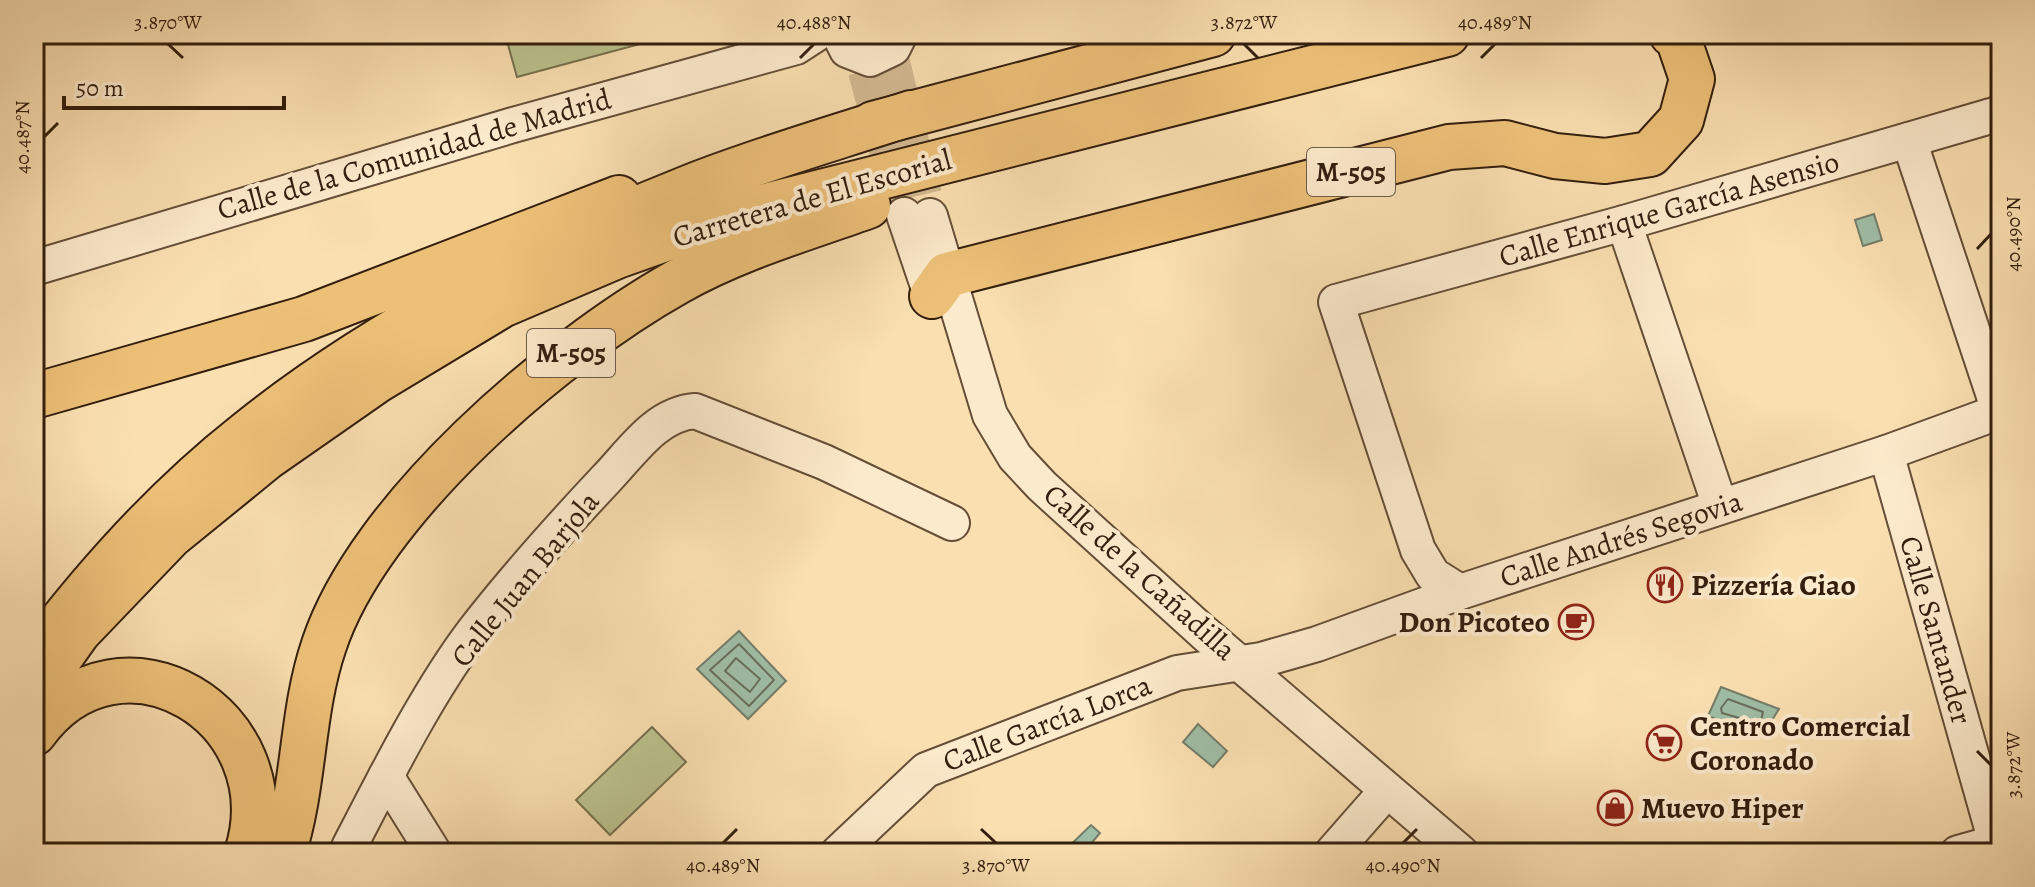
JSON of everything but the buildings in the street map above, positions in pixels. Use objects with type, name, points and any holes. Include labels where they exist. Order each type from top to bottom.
[{"type":"highway","points":[[1114,60],[1180,34]]},
{"type":"highway","name":"Carretera de El Escorial","points":[[911,113],[1213,34]]},
{"type":"highway","name":"Carretera de El Escorial","points":[[34,694],[78,632],[170,536],[267,457],[364,389],[502,305],[617,256],[738,213],[1447,34]]},
{"type":"highway","name":"M-505","points":[[939,286],[1449,147],[1505,143],[1555,156],[1605,161],[1650,154],[1681,120],[1692,79],[1678,38],[1672,34]]},
{"type":"highway","points":[[34,396],[304,319],[548,223],[690,173],[911,113]]},
{"type":"highway","points":[[34,657],[155,515],[246,434],[356,356],[469,287],[694,186],[911,113]]},
{"type":"highway","name":"M-505","points":[[283,853],[293,821],[324,645],[356,576],[396,518],[497,415],[557,363],[678,281],[749,247],[1118,116]]},
{"type":"highway","points":[[34,733],[43,720],[90,686],[134,681],[180,690],[218,717],[244,754],[256,802],[247,853]]},
{"type":"street","name":"Calle de la Comunidad de Madrid","points":[[34,268],[482,133],[806,40],[878,48]]},
{"type":"street","name":"Calle Enrique García Asensio","points":[[1418,550],[1336,302],[1624,223],[2001,113]]},
{"type":"street","points":[[1909,140],[2000,411]]},
{"type":"street","name":"Calle de la Cañadilla","points":[[917,216],[939,286],[973,418],[1005,472],[1034,503],[1461,853]]},
{"type":"street","points":[[1624,223],[1720,506]]},
{"type":"street","name":"Calle de la Cañadilla","points":[[939,286],[990,415],[1015,457],[1042,486],[1204,633],[1229,663],[1375,804],[1432,853]]},
{"type":"street","name":"Calle Juan Barjola","points":[[347,850],[386,776],[473,633],[559,529],[655,427],[677,413],[695,411],[810,456],[952,523]]},
{"type":"street","name":"Calle Andrés Segovia","points":[[1229,663],[1261,660],[1317,644],[1460,592],[1886,453],[2000,411]]},
{"type":"street","name":"Calle Santander","points":[[1886,453],[1999,845]]},
{"type":"street","points":[[1204,633],[1238,642],[1269,640],[1308,631],[1411,593],[1419,581],[1418,550]]},
{"type":"street","points":[[1418,550],[1433,575],[1460,592]]},
{"type":"street","name":"Calle García Lorca","points":[[838,853],[926,770],[1177,673],[1229,663]]},
{"type":"street","points":[[386,776],[427,842]]},
{"type":"street","points":[[1332,853],[1375,804]]},
{"type":"street","name":"Calle Juan Barjola","points":[[347,850],[378,830],[427,842]]},
{"type":"street","points":[[1958,853],[1999,845]]},
{"type":"shaded area","points":[[505,34],[677,34],[517,77]]},
{"type":"shaded area","points":[[652,727],[686,762],[610,835],[576,800]]},
{"type":"water","points":[[1874,214],[1882,240],[1863,246],[1855,220]]},
{"type":"water","points":[[739,631],[786,681],[748,719],[697,669]]},
{"type":"water","points":[[1721,687],[1779,709],[1762,736],[1708,716]]},
{"type":"water","points":[[1198,724],[1227,751],[1213,767],[1183,742]]},
{"type":"water","points":[[1091,825],[1100,833],[1083,853],[1062,853]]},
{"type":"tunnel","points":[[893,62],[930,216]]},
{"type":"tunnel","points":[[865,71],[899,199]]},
{"type":"place","name":"Pizzería Ciao","points":[[1665,585]]},
{"type":"place","name":"Don Picoteo","points":[[1576,622]]},
{"type":"place","name":"Centro Comercial Coronado","points":[[1664,743]]},
{"type":"place","name":"Muevo Hiper","points":[[1615,808]]}]
